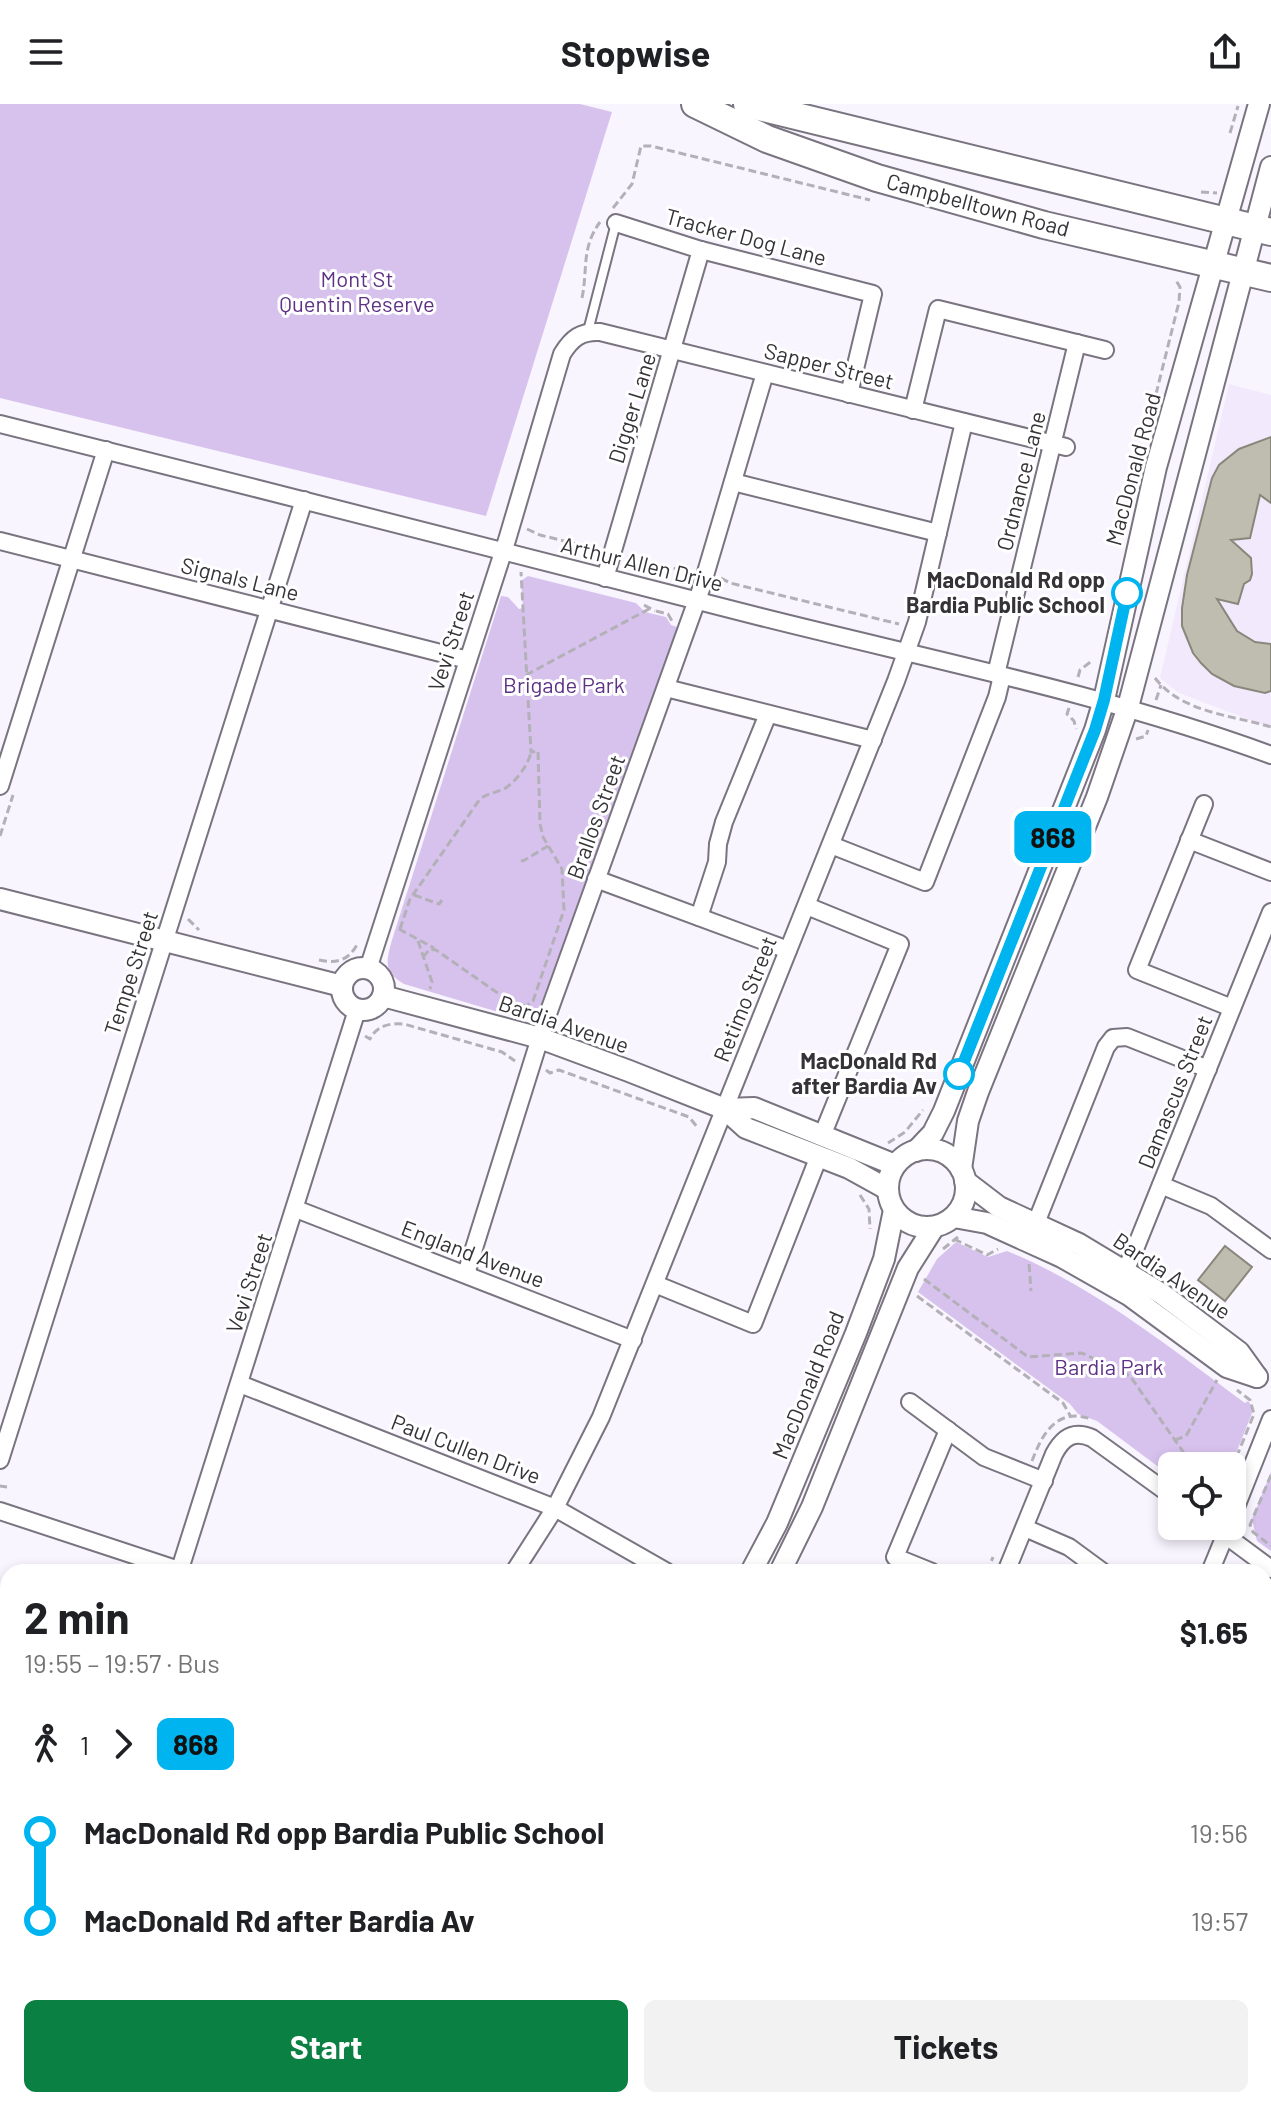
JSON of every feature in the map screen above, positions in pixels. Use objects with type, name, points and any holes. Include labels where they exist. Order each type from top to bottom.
[{"type":"main road","name":"Campbelltown Road","points":[[695,104],[767,139],[877,178],[1044,225],[1271,278]]},
{"type":"main road","name":"Campbelltown Road","points":[[747,104],[1264,230]]},
{"type":"street","name":"MacDonald Road","points":[[916,1151],[933,1133],[944,1111],[1091,740],[1104,700],[1139,532],[1259,104]]},
{"type":"street","points":[[784,1564],[812,1507],[908,1268],[934,1227],[954,1217],[962,1206],[966,1194],[963,1175],[968,1121],[1097,797],[1128,707],[1244,271],[1264,230],[1271,167]]},
{"type":"street","name":"Tracker Dog Lane","points":[[616,223],[701,250],[873,294],[849,394]]},
{"type":"street","name":"Digger Lane","points":[[605,578],[701,250]]},
{"type":"street","points":[[913,410],[938,309],[1105,350]]},
{"type":"street","name":"Sapper Street","points":[[585,332],[600,332],[1059,445]]},
{"type":"street","name":"Vevi Street","points":[[368,969],[503,551],[562,354],[569,343],[585,332]]},
{"type":"street","name":"Ordnance Lane","points":[[831,845],[925,882],[997,697],[999,675],[1059,445],[1077,343]]},
{"type":"street","name":"Brallos Street","points":[[466,1274],[540,1038],[697,601],[765,373]]},
{"type":"street","name":"Retimo Street","points":[[519,1564],[555,1508],[601,1417],[873,740],[917,622],[964,422]]},
{"type":"street","name":"Arthur Allen Drive","points":[[0,424],[906,654],[1104,700],[1271,755]]},
{"type":"street","points":[[0,786],[106,450]]},
{"type":"street","points":[[733,482],[938,533]]},
{"type":"street","name":"Tempe Street","points":[[0,1460],[304,500]]},
{"type":"street","name":"Signals Lane","points":[[0,541],[468,660]]},
{"type":"street","points":[[666,688],[873,740]]},
{"type":"street","points":[[699,917],[717,862],[724,822],[768,714]]},
{"type":"street","points":[[1204,804],[1137,970],[1232,1008]]},
{"type":"street","points":[[1189,840],[1271,872]]},
{"type":"street","points":[[596,879],[788,950]]},
{"type":"street","points":[[0,899],[342,986]]},
{"type":"street","points":[[655,1284],[753,1324],[900,944],[807,906]]},
{"type":"street","name":"Damascus Street","points":[[1121,1279],[1271,912]]},
{"type":"street","points":[[368,969],[383,982],[383,996],[370,1009],[357,1010],[344,998],[342,986],[344,979],[355,970],[368,969]]},
{"type":"street","name":"Bardia Avenue","points":[[383,996],[540,1038],[725,1109],[746,1128],[895,1165]]},
{"type":"street","name":"Vevi Street","points":[[185,1564],[357,1010]]},
{"type":"street","points":[[1036,1223],[1106,1047],[1113,1038],[1127,1037],[1208,1069]]},
{"type":"street","name":"Bardia Avenue","points":[[821,1146],[887,1189]]},
{"type":"street","points":[[934,1227],[912,1225],[894,1210],[887,1189],[895,1165],[904,1156],[929,1149],[952,1159],[963,1175]]},
{"type":"street","name":"Bardia Avenue","points":[[963,1175],[999,1207],[1036,1223],[1239,1352],[1264,1382]]},
{"type":"street","points":[[1161,1185],[1211,1206],[1271,1250]]},
{"type":"street","name":"England Avenue","points":[[296,1209],[633,1340]]},
{"type":"street","name":"MacDonald Road","points":[[755,1564],[777,1523],[856,1333],[884,1259],[894,1210]]},
{"type":"street","name":"Bardia Avenue","points":[[954,1217],[987,1223],[1062,1257],[1121,1279]]},
{"type":"street","name":"Paul Cullen Drive","points":[[240,1384],[555,1508],[653,1564]]},
{"type":"street","points":[[910,1402],[984,1457],[1044,1481]]},
{"type":"street","points":[[1246,1482],[1271,1419]]},
{"type":"street","points":[[912,1564],[895,1557],[948,1430]]},
{"type":"street","points":[[1009,1564],[1059,1443],[1067,1436],[1084,1434],[1158,1486]]},
{"type":"street","points":[[0,1511],[162,1564]]},
{"type":"street","points":[[1025,1528],[1069,1547],[1092,1564]]},
{"type":"street","points":[[1212,1564],[1219,1540]]},
{"type":"street","points":[[1235,1540],[1265,1564]]},
{"type":"lane","name":"Tracker Dog Lane","points":[[585,332],[616,223]]},
{"type":"path","points":[[1230,139],[1239,104]]},
{"type":"path","points":[[1154,405],[1179,302],[1180,287],[1173,277]]},
{"type":"path","points":[[531,752],[538,751],[540,824],[548,846],[562,869],[564,910],[533,1001],[526,1006],[512,1003],[400,929],[413,894],[480,799],[487,793],[506,788],[530,759],[519,572],[534,575]]},
{"type":"path","points":[[721,578],[865,617],[903,623]]},
{"type":"path","points":[[638,601],[655,611]]},
{"type":"path","points":[[526,675],[646,609],[668,614],[673,621]]},
{"type":"path","points":[[1080,670],[1093,662]]},
{"type":"path","points":[[1155,677],[1180,699],[1233,719],[1271,727]]},
{"type":"path","points":[[1067,714],[1074,721],[1075,734]]},
{"type":"path","points":[[521,860],[548,846]]},
{"type":"path","points":[[413,894],[433,904],[439,904],[442,900]]},
{"type":"path","points":[[188,919],[194,928],[212,933]]},
{"type":"path","points":[[313,958],[335,963],[343,960],[355,949],[362,935]]},
{"type":"path","points":[[418,941],[432,982]]},
{"type":"path","points":[[423,957],[430,949],[436,950]]},
{"type":"path","points":[[370,1039],[378,1028],[391,1023],[404,1024],[502,1052],[516,1061]]},
{"type":"path","points":[[550,1073],[559,1070],[689,1117],[697,1124],[699,1132]]},
{"type":"path","points":[[878,1145],[890,1143],[905,1132],[927,1104]]},
{"type":"path","points":[[860,1194],[869,1209],[870,1238]]},
{"type":"path","points":[[937,1254],[954,1239],[967,1233]]},
{"type":"path","points":[[954,1239],[987,1255],[1006,1245],[994,1241]]},
{"type":"path","points":[[1031,1291],[1028,1266],[1032,1256]]},
{"type":"path","points":[[921,1277],[1028,1357],[1082,1353],[1130,1376],[1183,1452]]},
{"type":"path","points":[[914,1294],[1063,1403],[1071,1416]]},
{"type":"path","points":[[1175,1440],[1186,1436],[1219,1377]]},
{"type":"path","points":[[1239,1452],[1254,1414],[1253,1405],[1245,1396]]},
{"type":"path","points":[[1271,1475],[1250,1525],[1253,1532],[1271,1546]]},
{"type":"path","points":[[0,1486],[7,1487]]},
{"type":"shaded area","points":[[1229,384],[1271,395],[1271,728],[1179,693],[1160,678]]},
{"type":"green space","name":"Mont St Quentin Reserve","points":[[0,104],[580,104],[612,112],[486,516],[0,398]]},
{"type":"green space","name":"Brigade Park","points":[[528,576],[636,603],[645,612],[666,617],[671,625],[677,627],[541,1004],[530,1015],[515,1017],[404,984],[392,975],[388,960],[501,596],[508,597],[519,609],[523,608],[521,581]]},
{"type":"green space","name":"Bardia Park","points":[[956,1242],[988,1257],[1007,1251],[1101,1300],[1245,1403],[1248,1401],[1252,1413],[1237,1452],[1158,1452],[1158,1467],[1097,1421],[1078,1414],[1070,1404],[918,1292],[937,1259]]},
{"type":"green space","points":[[1271,1472],[1271,1551],[1257,1541],[1252,1519]]},
{"type":"building","points":[[1271,437],[1271,503],[1260,495],[1250,538],[1231,540],[1251,558],[1250,580],[1244,584],[1238,604],[1217,599],[1237,631],[1255,642],[1271,644],[1271,691],[1265,693],[1234,686],[1212,674],[1201,663],[1193,653],[1182,626],[1182,608],[1187,575],[1212,478],[1219,465],[1239,449]]},
{"type":"building","points":[[1225,1246],[1252,1267],[1225,1301],[1198,1280]]},
{"type":"bus line","name":"868","points":[[959,1074],[1095,730],[1127,593]]},
{"type":"place","name":"MacDonald Rd opp Bardia Public School","points":[[1127,593]]},
{"type":"place","name":"MacDonald Rd after Bardia Av","points":[[959,1074]]}]
